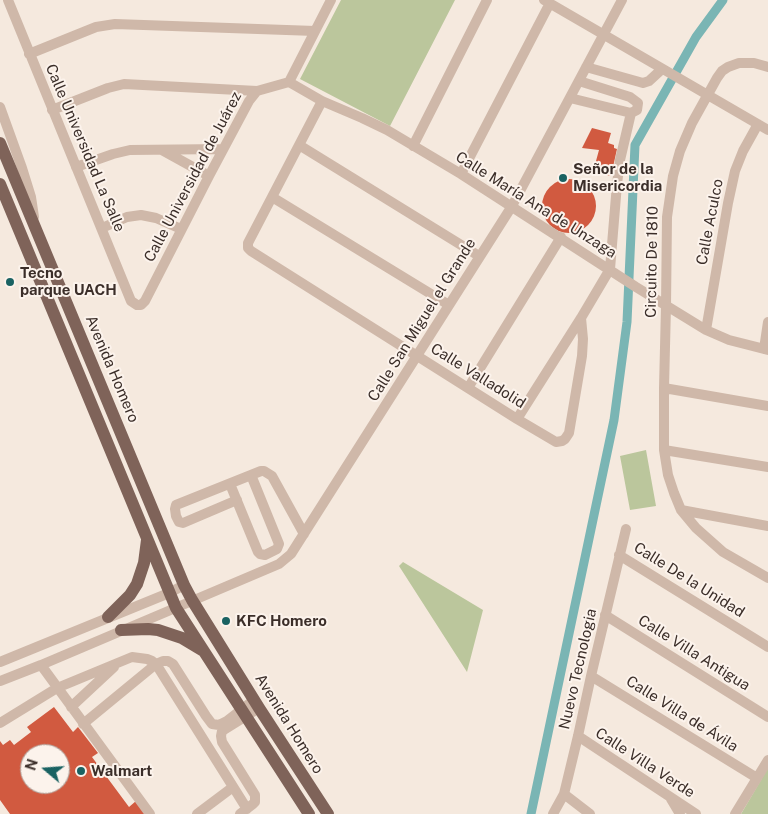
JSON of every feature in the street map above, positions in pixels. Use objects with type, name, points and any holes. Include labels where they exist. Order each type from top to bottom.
[{"type":"main road","name":"Avenida Homero","points":[[0,143],[184,585],[257,704],[328,814]]},
{"type":"main road","points":[[0,184],[145,532],[144,563],[141,576],[130,595],[108,617]]},
{"type":"main road","name":"Avenida Homero","points":[[145,532],[176,608],[309,814]]},
{"type":"main road","points":[[121,630],[158,630],[191,643],[205,653]]},
{"type":"street","name":"Calle Universidad La Salle","points":[[8,0],[131,301],[138,305]]},
{"type":"street","points":[[289,82],[331,0]]},
{"type":"street","points":[[413,146],[487,0]]},
{"type":"street","name":"Calle San Miguel el Grande","points":[[192,600],[284,561],[291,554],[512,206],[622,0]]},
{"type":"street","points":[[461,174],[547,2],[768,130]]},
{"type":"street","points":[[29,54],[96,27],[115,24],[315,31]]},
{"type":"street","name":"Circuito De 1810","points":[[681,510],[668,475],[664,450],[667,217],[673,176],[680,151],[692,123],[722,71],[739,63],[754,63],[768,66]]},
{"type":"street","points":[[586,67],[643,83],[665,71]]},
{"type":"street","points":[[517,419],[610,269],[617,184],[631,114],[638,107],[638,103],[630,97],[578,81]]},
{"type":"street","name":"Calle María Ana de Unzaga","points":[[289,82],[322,101],[387,130],[461,174],[706,330],[728,340],[766,350]]},
{"type":"street","name":"Calle Universidad de Juárez","points":[[138,305],[143,304],[145,301],[246,106],[257,91],[289,82]]},
{"type":"street","points":[[52,110],[108,88],[124,84],[257,91]]},
{"type":"street","points":[[570,98],[631,114]]},
{"type":"street","points":[[322,101],[272,197],[449,305]]},
{"type":"street","points":[[0,107],[22,168],[36,230]]},
{"type":"street","name":"Calle Aculco","points":[[706,330],[728,203],[736,171],[743,151],[758,124]]},
{"type":"street","points":[[299,146],[480,256]]},
{"type":"street","points":[[161,149],[209,176]]},
{"type":"street","points":[[76,167],[123,152],[161,149],[223,149]]},
{"type":"street","name":"Calle Valladolid","points":[[272,197],[248,243],[248,248],[251,251],[554,441],[562,441],[568,436],[582,356],[581,318]]},
{"type":"street","points":[[102,228],[127,216],[142,215],[156,218],[181,229]]},
{"type":"street","points":[[468,388],[561,237]]},
{"type":"street","points":[[766,350],[768,322]]},
{"type":"street","points":[[664,388],[768,406]]},
{"type":"street","points":[[664,450],[768,468]]},
{"type":"street","points":[[237,500],[183,523],[179,522],[174,509],[176,505],[264,471],[272,476],[304,534]]},
{"type":"street","points":[[230,484],[258,552],[265,555],[277,549],[279,544],[250,476]]},
{"type":"street","points":[[681,510],[768,526]]},
{"type":"street","points":[[681,510],[696,528],[723,552],[768,578]]},
{"type":"street","points":[[158,524],[176,516]]},
{"type":"street","name":"Nuevo Tecnologia","points":[[553,814],[564,794],[626,529]]},
{"type":"street","name":"Calle De la Unidad","points":[[619,554],[768,647]]},
{"type":"street","points":[[0,662],[169,593],[184,585]]},
{"type":"street","points":[[0,681],[192,600]]},
{"type":"street","name":"Calle Villa Antigua","points":[[605,616],[768,717]]},
{"type":"street","points":[[0,723],[57,688],[122,660],[142,657],[156,664],[232,787],[243,811],[255,802],[254,792],[220,738],[222,731],[244,712]]},
{"type":"street","points":[[71,707],[122,660]]},
{"type":"street","points":[[83,724],[156,664],[163,661],[174,664],[212,724],[219,725],[257,704]]},
{"type":"street","points":[[41,665],[150,814]]},
{"type":"street","name":"Calle Villa de Ávila","points":[[591,676],[756,778]]},
{"type":"street","name":"Calle Villa Verde","points":[[578,736],[696,814]]},
{"type":"street","points":[[735,814],[768,760]]},
{"type":"street","points":[[197,814],[232,787]]},
{"type":"street","points":[[564,794],[590,814]]},
{"type":"street","points":[[669,796],[680,814]]},
{"type":"green space","points":[[341,0],[455,0],[390,126],[300,79]]},
{"type":"green space","points":[[646,450],[656,506],[630,510],[620,456]]},
{"type":"green space","points":[[403,562],[483,610],[467,672],[399,566]]},
{"type":"green space","points":[[768,768],[768,814],[741,814]]},
{"type":"building","points":[[592,128],[611,133],[608,143],[614,145],[614,148],[617,149],[611,176],[593,172],[599,150],[582,148]]},
{"type":"building","points":[[564,179],[574,179],[588,187],[594,196],[596,206],[594,216],[588,225],[574,233],[564,233],[554,228],[547,221],[542,211],[542,201],[547,191],[554,184]]},
{"type":"building","name":"Walmart","points":[[54,707],[73,732],[78,727],[98,753],[92,757],[129,807],[136,801],[145,814],[10,814],[0,800],[0,741],[3,745],[10,740],[14,745],[31,732],[27,727]]},
{"type":"waterway","points":[[531,814],[614,420],[627,322],[635,145],[696,37],[723,0]]},
{"type":"place","name":"Señor de la Misericordia","points":[[563,178]]},
{"type":"place","name":"Tecno parque UACH","points":[[10,282]]},
{"type":"place","name":"KFC Homero","points":[[226,621]]},
{"type":"place","name":"Walmart","points":[[81,771]]}]
